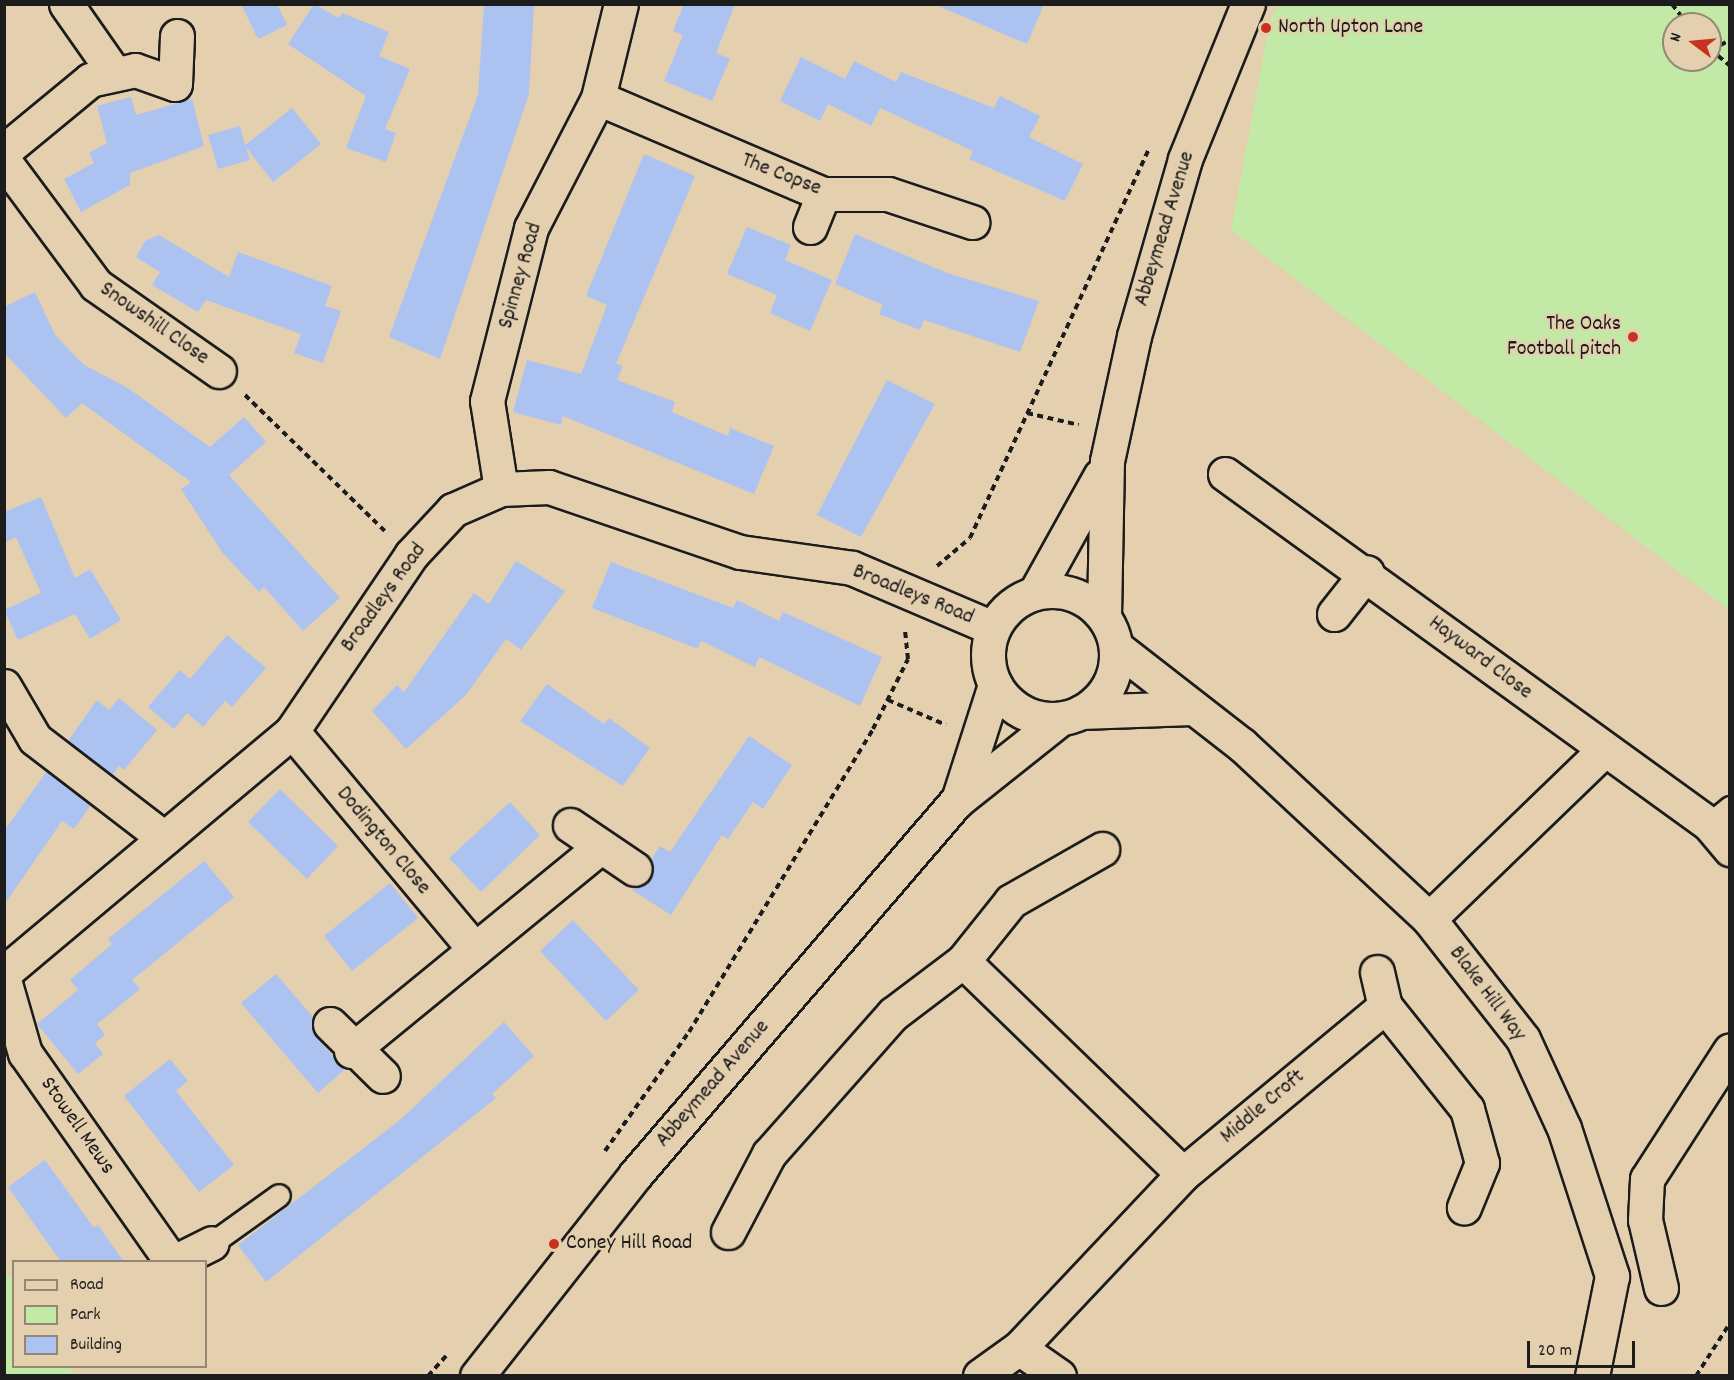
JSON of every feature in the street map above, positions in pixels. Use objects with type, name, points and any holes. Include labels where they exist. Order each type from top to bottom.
[{"type":"street","points":[[66,4],[115,74]]},
{"type":"street","name":"Spinney Road","points":[[501,489],[490,389],[531,228],[598,98],[621,4]]},
{"type":"street","name":"Abbeymead Avenue","points":[[1035,593],[1073,533],[1110,447],[1165,220],[1248,4]]},
{"type":"street","points":[[4,152],[90,80],[135,70],[175,84],[177,36]]},
{"type":"street","name":"The Copse","points":[[598,98],[823,194],[888,194],[972,222]]},
{"type":"street","name":"Snowshill Close","points":[[4,161],[96,285],[219,370]]},
{"type":"street","points":[[810,227],[823,194]]},
{"type":"street","name":"Abbeymead Avenue","points":[[1104,616],[1110,447]]},
{"type":"street","name":"Hayward Close","points":[[1225,474],[1367,572],[1603,751],[1719,815],[1730,849]]},
{"type":"street","name":"Broadleys Road","points":[[4,973],[292,731],[411,555],[453,510],[501,489],[549,487],[740,552],[852,568],[993,628]]},
{"type":"street","points":[[1334,614],[1367,572]]},
{"type":"street","points":[[1070,716],[1106,688],[1116,647],[1104,616],[1073,594],[1035,593],[1016,602],[993,628],[988,659],[995,685],[1022,712],[1070,716],[1192,708]]},
{"type":"street","name":"Blake Hill Way","points":[[1116,647],[1242,745],[1430,919],[1523,1039],[1564,1128],[1612,1276],[1592,1376]]},
{"type":"street","name":"Abbeymead Avenue","points":[[958,800],[995,685]]},
{"type":"street","points":[[4,686],[35,739],[164,838]]},
{"type":"street","name":"Abbeymead Avenue","points":[[477,1376],[635,1175],[958,800],[1070,716]]},
{"type":"street","name":"Dodington Close","points":[[292,731],[475,950]]},
{"type":"street","points":[[1430,919],[1603,751]]},
{"type":"street","points":[[570,825],[635,869]]},
{"type":"street","points":[[351,1051],[600,847]]},
{"type":"street","points":[[728,1232],[769,1154],[893,1014],[963,961],[1011,901],[1102,849]]},
{"type":"street","points":[[963,961],[1183,1174]]},
{"type":"street","points":[[1377,972],[1385,1006],[1467,1109],[1482,1162],[1464,1207]]},
{"type":"street","name":"Stowell Mews","points":[[4,980],[25,1053],[172,1260]]},
{"type":"street","name":"Middle Croft","points":[[980,1376],[1019,1348],[1183,1174],[1385,1006]]},
{"type":"street","points":[[330,1024],[351,1051],[383,1076]]},
{"type":"street","points":[[1661,1288],[1645,1220],[1647,1179],[1730,1050]]},
{"type":"street","points":[[177,1260],[212,1243]]},
{"type":"street","points":[[1019,1348],[1059,1376]]},
{"type":"lane","points":[[212,1243],[279,1195]]},
{"type":"path","points":[[934,569],[970,538],[1151,144]]},
{"type":"path","points":[[219,370],[411,555]]},
{"type":"path","points":[[1027,413],[1110,447]]},
{"type":"path","points":[[601,1157],[701,1012],[873,729],[908,659],[903,616]]},
{"type":"path","points":[[1696,1376],[1730,1323]]},
{"type":"path","points":[[428,1376],[452,1349]]},
{"type":"green space","points":[[1280,5],[1729,5],[1729,610],[1231,230],[1270,20]]},
{"type":"green space","points":[[4,1272],[12,1278],[12,1368],[68,1368],[79,1375],[5,1375]]},
{"type":"building","points":[[241,4],[277,4],[287,25],[258,39]]},
{"type":"building","points":[[314,4],[339,18],[342,13],[389,32],[379,56],[410,69],[385,129],[396,133],[386,162],[346,148],[366,96],[288,44]]},
{"type":"building","points":[[484,4],[534,4],[529,94],[440,359],[389,337],[478,95]]},
{"type":"building","points":[[684,4],[735,4],[716,53],[730,59],[712,101],[664,81],[683,35],[673,31]]},
{"type":"building","points":[[934,4],[1044,4],[1027,44]]},
{"type":"building","points":[[801,57],[845,79],[854,61],[896,82],[901,72],[994,108],[1000,96],[1040,116],[1029,137],[1083,164],[1065,201],[969,159],[973,151],[880,108],[871,126],[828,104],[820,121],[780,101]]},
{"type":"building","points":[[131,97],[136,115],[192,99],[204,146],[130,173],[130,185],[81,212],[64,179],[94,163],[89,153],[107,143],[97,106]]},
{"type":"building","points":[[292,108],[321,144],[273,182],[246,147],[250,160],[218,169],[208,135],[240,126],[245,145]]},
{"type":"building","points":[[644,154],[695,176],[616,364],[623,366],[617,380],[675,402],[672,412],[728,436],[730,428],[774,446],[754,494],[563,416],[561,425],[513,412],[527,360],[581,374],[607,305],[586,296]]},
{"type":"building","points":[[747,227],[791,245],[785,260],[832,280],[810,331],[770,313],[777,295],[727,274]]},
{"type":"building","points":[[855,234],[947,273],[1039,301],[1020,352],[924,320],[920,330],[879,314],[883,305],[835,284]]},
{"type":"building","points":[[159,235],[229,277],[238,252],[332,286],[325,306],[341,311],[323,363],[294,353],[301,334],[206,300],[198,312],[152,285],[160,272],[136,257],[145,241]]},
{"type":"building","points":[[35,292],[55,335],[84,365],[128,388],[210,447],[244,417],[266,442],[229,475],[340,598],[303,631],[264,587],[259,592],[222,552],[181,489],[191,482],[82,403],[66,418],[4,353],[4,307]]},
{"type":"building","points":[[887,380],[935,404],[861,537],[817,515]]},
{"type":"building","points":[[41,497],[75,578],[90,569],[121,620],[90,639],[75,614],[18,640],[4,610],[41,593],[16,537],[4,543],[4,512]]},
{"type":"building","points":[[516,561],[565,591],[521,650],[506,639],[466,695],[406,749],[372,711],[397,685],[404,692],[474,593],[489,604]]},
{"type":"building","points":[[611,562],[733,608],[737,600],[779,621],[783,612],[882,657],[860,706],[759,657],[755,667],[701,641],[698,649],[592,608]]},
{"type":"building","points":[[227,635],[266,668],[232,707],[225,701],[203,727],[187,713],[174,729],[148,707],[180,670],[190,679]]},
{"type":"building","points":[[547,684],[604,724],[609,718],[650,748],[623,786],[520,721]]},
{"type":"building","points":[[119,698],[157,730],[124,770],[119,766],[112,775],[68,741],[97,700],[109,710]]},
{"type":"building","points":[[749,736],[792,765],[763,809],[753,802],[728,839],[722,835],[671,915],[632,890],[650,880],[651,860],[660,846],[670,852]]},
{"type":"building","points":[[47,771],[91,805],[74,829],[62,821],[4,905],[4,831]]},
{"type":"building","points":[[280,789],[338,846],[307,879],[248,822]]},
{"type":"building","points":[[510,802],[540,835],[481,892],[449,858]]},
{"type":"building","points":[[204,861],[234,897],[132,980],[140,989],[97,1024],[105,1035],[95,1043],[103,1054],[78,1074],[37,1024],[78,990],[70,980],[112,944],[108,939]]},
{"type":"building","points":[[390,883],[418,918],[352,971],[324,936]]},
{"type":"building","points":[[573,920],[639,990],[606,1021],[540,951]]},
{"type":"building","points":[[276,974],[313,1017],[316,1037],[345,1069],[318,1093],[241,1003]]},
{"type":"building","points":[[504,1022],[534,1056],[492,1094],[496,1098],[266,1282],[238,1245],[400,1120]]},
{"type":"building","points":[[170,1059],[188,1081],[176,1091],[234,1165],[199,1192],[124,1096]]},
{"type":"building","points":[[45,1160],[94,1228],[98,1225],[123,1260],[60,1260],[8,1187]]},
{"type":"place","name":"North Upton Lane","points":[[1266,28]]},
{"type":"place","name":"The Oaks Football pitch","points":[[1633,337]]},
{"type":"place","name":"Coney Hill Road","points":[[554,1244]]}]
